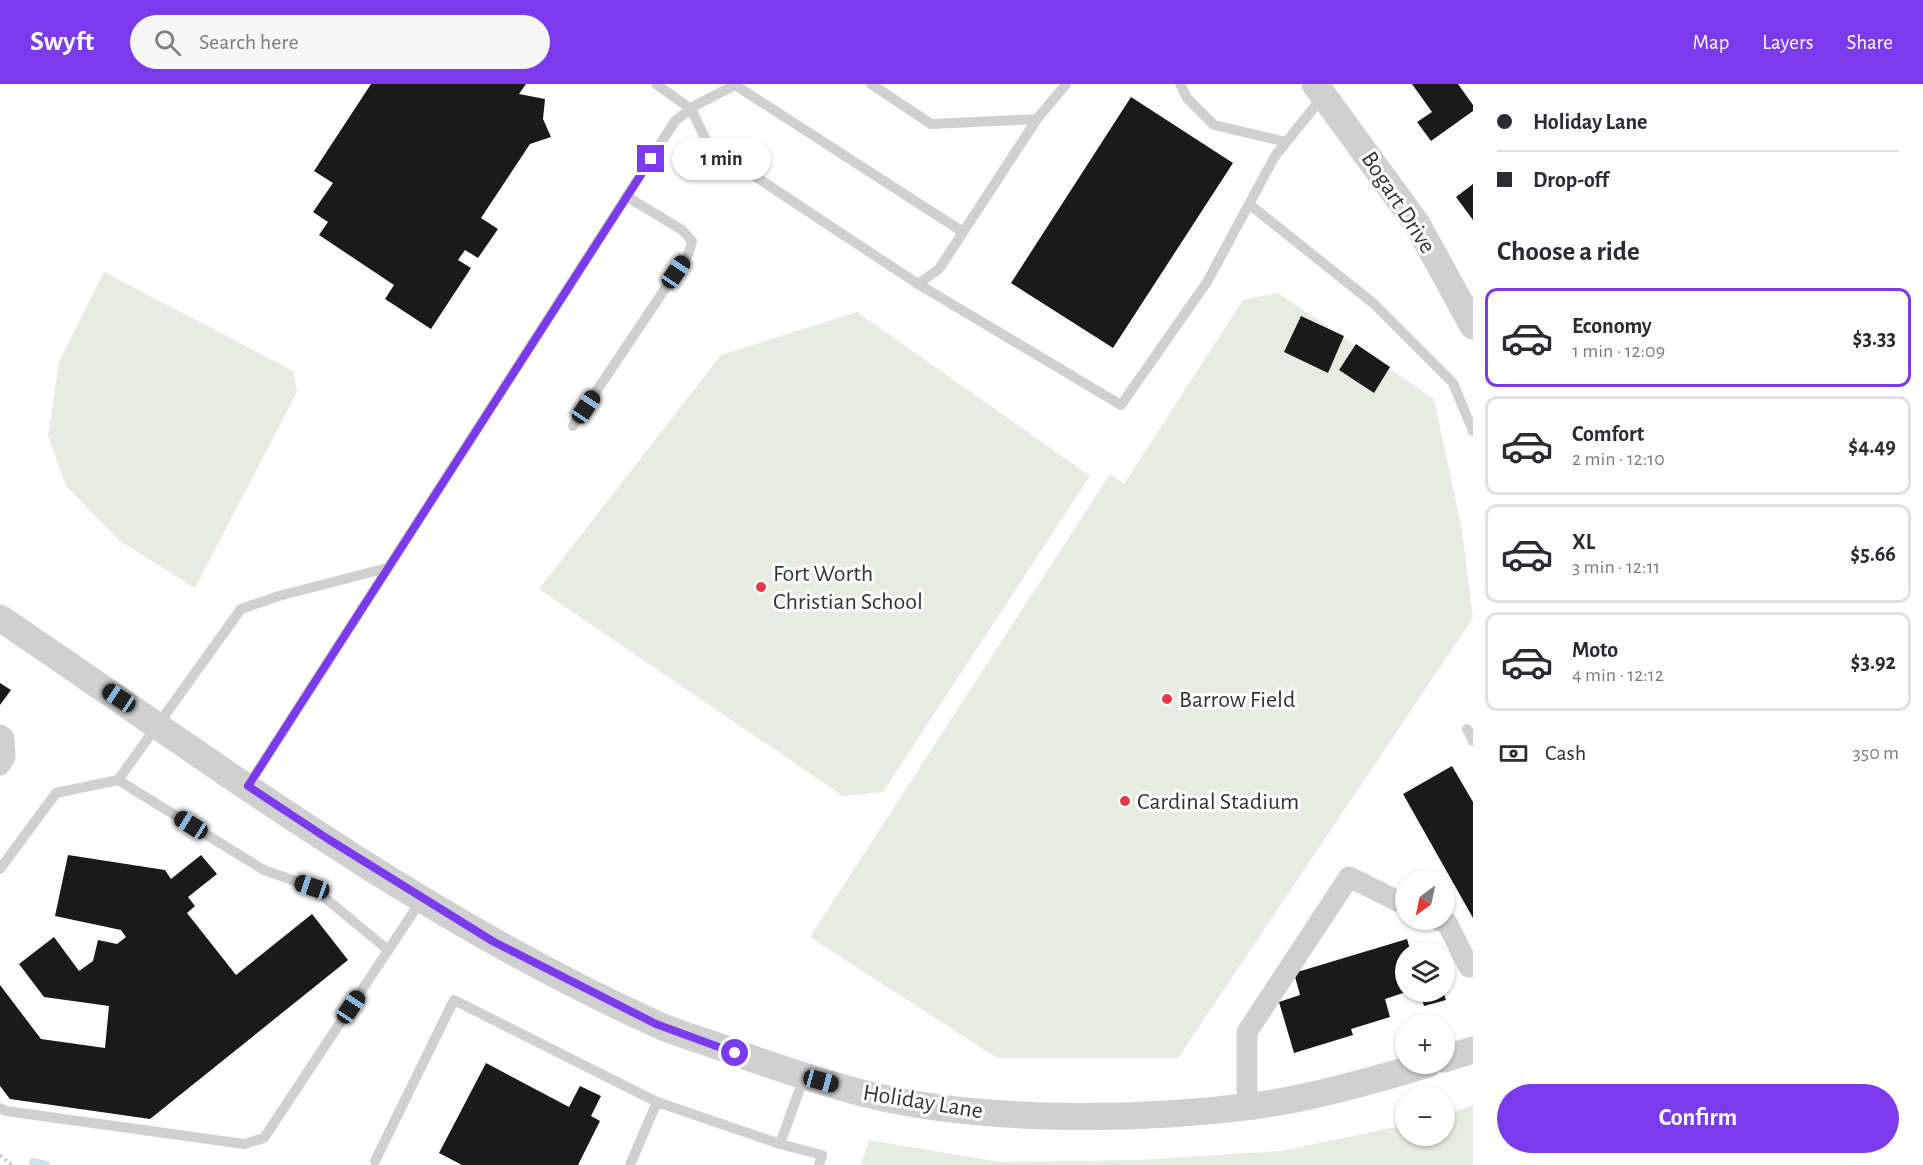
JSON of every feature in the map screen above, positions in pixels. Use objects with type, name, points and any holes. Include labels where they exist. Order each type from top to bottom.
[{"type":"street","name":"Bogart Drive","points":[[1320,90],[1466,293],[1473,326]]},
{"type":"street","name":"Holiday Lane","points":[[0,618],[328,839],[494,942],[656,1024],[804,1077],[874,1096],[970,1111],[1055,1115],[1155,1114],[1247,1107],[1395,1074]]},
{"type":"street","points":[[0,735],[4,738],[5,757],[0,765]]},
{"type":"street","points":[[1247,1107],[1247,1032],[1349,877],[1395,900]]},
{"type":"street","points":[[1450,930],[1469,967]]},
{"type":"street","points":[[1455,1056],[1473,1050]]},
{"type":"lane","points":[[656,84],[691,108],[709,146],[918,284],[1121,405],[1208,282],[1275,156],[1320,90]]},
{"type":"lane","points":[[248,786],[675,121],[691,108],[736,84],[963,232]]},
{"type":"lane","points":[[871,84],[931,124],[1037,119]]},
{"type":"lane","points":[[918,284],[939,269],[1037,119],[1066,84]]},
{"type":"lane","points":[[1180,84],[1187,98],[1214,125],[1286,142]]},
{"type":"lane","points":[[573,426],[689,253],[692,241],[682,230],[626,196]]},
{"type":"lane","points":[[1249,204],[1373,303],[1454,382],[1473,430]]},
{"type":"lane","points":[[0,869],[56,793],[118,780],[241,609],[279,596],[387,568]]},
{"type":"lane","points":[[1467,729],[1473,741]]},
{"type":"lane","points":[[118,780],[264,870],[312,887],[388,950]]},
{"type":"lane","points":[[0,1108],[6,1111],[244,1144],[264,1138],[423,898]]},
{"type":"lane","points":[[375,1161],[454,1000],[657,1102],[780,1144],[822,1155],[819,1165]]},
{"type":"lane","points":[[780,1144],[804,1077]]},
{"type":"lane","points":[[630,1165],[657,1102]]},
{"type":"path","points":[[0,1155],[12,1165]]},
{"type":"shaded area","points":[[104,272],[293,371],[297,392],[195,588],[120,541],[66,486],[48,436],[59,362]]},
{"type":"shaded area","name":"Cardinal Stadium","points":[[1278,293],[1434,399],[1462,530],[1473,618],[1178,1058],[997,1058],[810,937],[1110,474],[1124,484],[1243,300]]},
{"type":"shaded area","points":[[857,312],[1090,476],[883,792],[843,796],[539,589],[721,355]]},
{"type":"shaded area","points":[[1473,1105],[1473,1165],[861,1165],[869,1140],[1000,1162],[1140,1160],[1281,1151],[1395,1127],[1395,1146],[1455,1146],[1455,1111]]},
{"type":"building","points":[[371,84],[526,84],[519,94],[545,99],[543,119],[551,137],[530,144],[481,218],[498,229],[478,258],[465,250],[458,260],[471,268],[431,329],[385,299],[394,285],[319,235],[328,222],[313,212],[333,183],[314,171]]},
{"type":"building","points":[[1412,84],[1458,84],[1473,105],[1473,111],[1431,141],[1417,122],[1432,112]]},
{"type":"building","points":[[1131,97],[1233,163],[1113,348],[1011,283]]},
{"type":"building","points":[[1473,184],[1473,220],[1456,197]]},
{"type":"building","points":[[1301,316],[1344,336],[1328,373],[1284,352]]},
{"type":"building","points":[[1356,344],[1390,367],[1374,393],[1339,370]]},
{"type":"building","points":[[0,683],[11,690],[0,705]]},
{"type":"building","points":[[1452,766],[1473,802],[1473,918],[1455,886],[1455,870],[1446,870],[1403,794]]},
{"type":"building","points":[[68,855],[165,870],[171,879],[201,855],[217,874],[188,897],[195,906],[187,913],[236,975],[312,914],[348,960],[150,1119],[10,1099],[0,1086],[0,985],[41,1039],[105,1048],[109,1006],[44,997],[19,964],[54,937],[79,971],[93,961],[98,940],[117,944],[126,937],[121,930],[55,916]]},
{"type":"building","points":[[1395,943],[1395,996],[1385,999],[1390,1017],[1351,1029],[1353,1035],[1294,1053],[1279,1002],[1300,995],[1294,973]]},
{"type":"building","points":[[1423,1002],[1439,1002],[1424,1006]]},
{"type":"building","points":[[486,1063],[569,1107],[580,1086],[601,1096],[591,1116],[600,1121],[578,1165],[462,1165],[439,1153]]},
{"type":"waterway","points":[[33,1162],[46,1165]]},
{"type":"place","name":"Fort Worth Christian School","points":[[761,587]]},
{"type":"place","name":"Barrow Field","points":[[1167,699]]},
{"type":"place","name":"Cardinal Stadium","points":[[1125,801]]},
{"type":"route","points":[[651,159],[248,786],[328,839],[494,942],[656,1024],[735,1053]]}]
